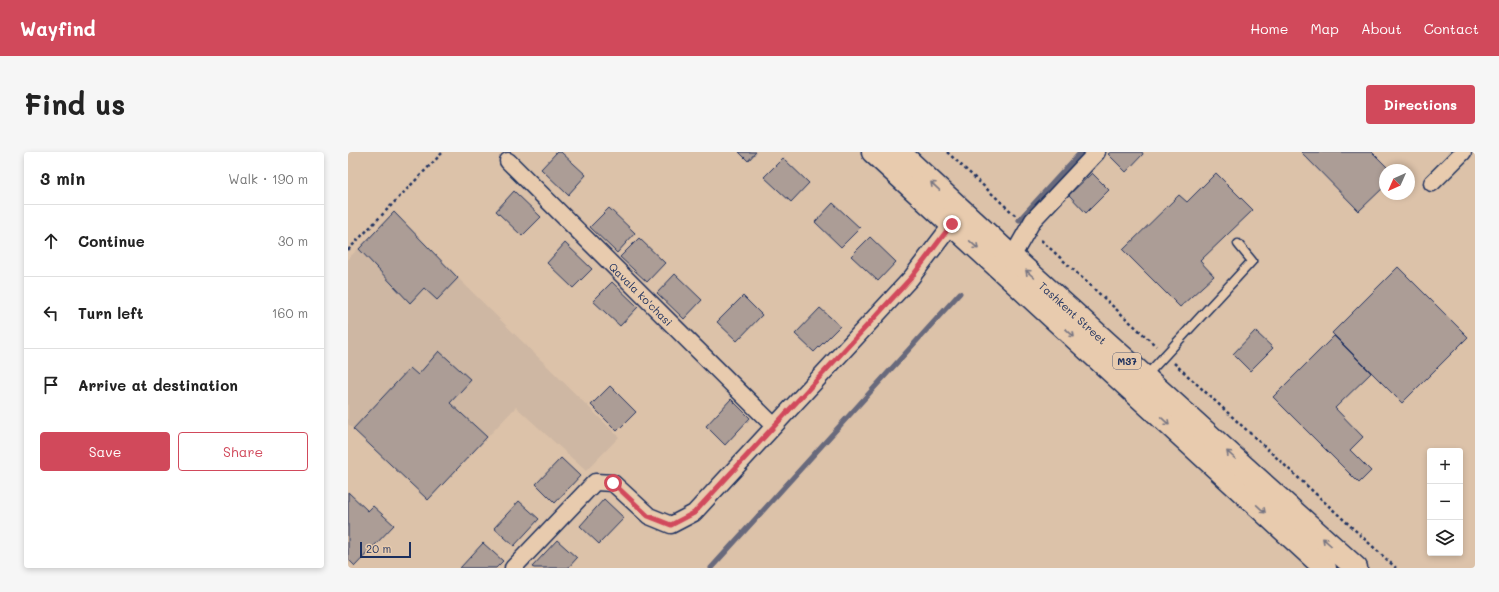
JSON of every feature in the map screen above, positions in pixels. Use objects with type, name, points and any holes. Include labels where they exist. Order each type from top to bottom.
[{"type":"highway","name":"Tashkent Street","points":[[873,152],[1325,568]]},
{"type":"highway","name":"Tashkent Street","points":[[899,152],[1012,257],[1356,568]]},
{"type":"street","points":[[1012,257],[1033,220],[1097,152]]},
{"type":"street","points":[[1432,183],[1463,152]]},
{"type":"street","name":"Qavala ko'chasi","points":[[508,161],[774,426]]},
{"type":"street","points":[[513,568],[595,482],[613,483],[648,516],[671,525],[694,513],[911,278],[952,224]]},
{"type":"lane","points":[[1145,377],[1252,261],[1238,244]]},
{"type":"path","points":[[348,250],[443,152]]},
{"type":"shaded area","points":[[394,212],[458,278],[619,437],[586,471],[516,407],[428,500],[348,424],[348,259]]},
{"type":"building","points":[[557,152],[561,152],[586,175],[568,195],[541,169]]},
{"type":"building","points":[[739,152],[756,152],[748,161]]},
{"type":"building","points":[[1111,152],[1142,152],[1143,154],[1126,172],[1108,154]]},
{"type":"building","points":[[1301,152],[1372,152],[1384,164],[1379,164],[1379,192],[1359,211]]},
{"type":"building","points":[[783,158],[809,183],[791,202],[764,177]]},
{"type":"building","points":[[1092,173],[1109,190],[1086,213],[1069,195]]},
{"type":"building","points":[[1216,173],[1253,210],[1200,261],[1214,276],[1180,307],[1123,250],[1179,195],[1187,202]]},
{"type":"building","points":[[514,191],[541,217],[522,236],[496,211]]},
{"type":"building","points":[[833,203],[860,228],[841,247],[815,222]]},
{"type":"building","points":[[609,208],[635,233],[617,253],[590,227]]},
{"type":"building","points":[[394,212],[458,278],[437,300],[424,288],[410,303],[359,249]]},
{"type":"building","points":[[870,237],[896,262],[878,281],[851,256]]},
{"type":"building","points":[[639,238],[665,263],[647,282],[620,257]]},
{"type":"building","points":[[565,243],[592,269],[573,288],[547,263]]},
{"type":"building","points":[[1398,267],[1468,337],[1402,403],[1332,333]]},
{"type":"building","points":[[675,274],[702,300],[684,319],[657,293]]},
{"type":"building","points":[[612,282],[638,307],[620,326],[593,301]]},
{"type":"building","points":[[743,296],[762,315],[737,341],[717,322]]},
{"type":"building","points":[[820,308],[840,326],[814,352],[795,334]]},
{"type":"building","points":[[1255,331],[1273,348],[1250,371],[1233,354]]},
{"type":"building","points":[[1334,336],[1371,373],[1335,408],[1363,437],[1350,450],[1371,471],[1359,483],[1273,397]]},
{"type":"building","points":[[439,351],[471,380],[450,403],[487,437],[428,500],[353,429],[410,368],[418,375]]},
{"type":"building","points":[[610,386],[636,412],[617,431],[591,405]]},
{"type":"building","points":[[731,399],[750,418],[725,445],[706,426]]},
{"type":"building","points":[[561,458],[580,476],[555,503],[536,484]]},
{"type":"building","points":[[348,492],[368,511],[373,506],[394,525],[355,566],[348,559]]},
{"type":"building","points":[[604,499],[624,518],[599,544],[580,526]]},
{"type":"building","points":[[519,501],[539,519],[514,546],[494,528]]},
{"type":"building","points":[[557,540],[577,558],[568,568],[532,567]]},
{"type":"building","points":[[483,543],[503,561],[496,568],[460,568]]},
{"type":"waterway","points":[[1019,220],[1081,152]]},
{"type":"waterway","points":[[711,568],[960,293]]},
{"type":"route","points":[[613,483],[648,516],[671,525],[694,513],[911,278],[952,224]]}]
